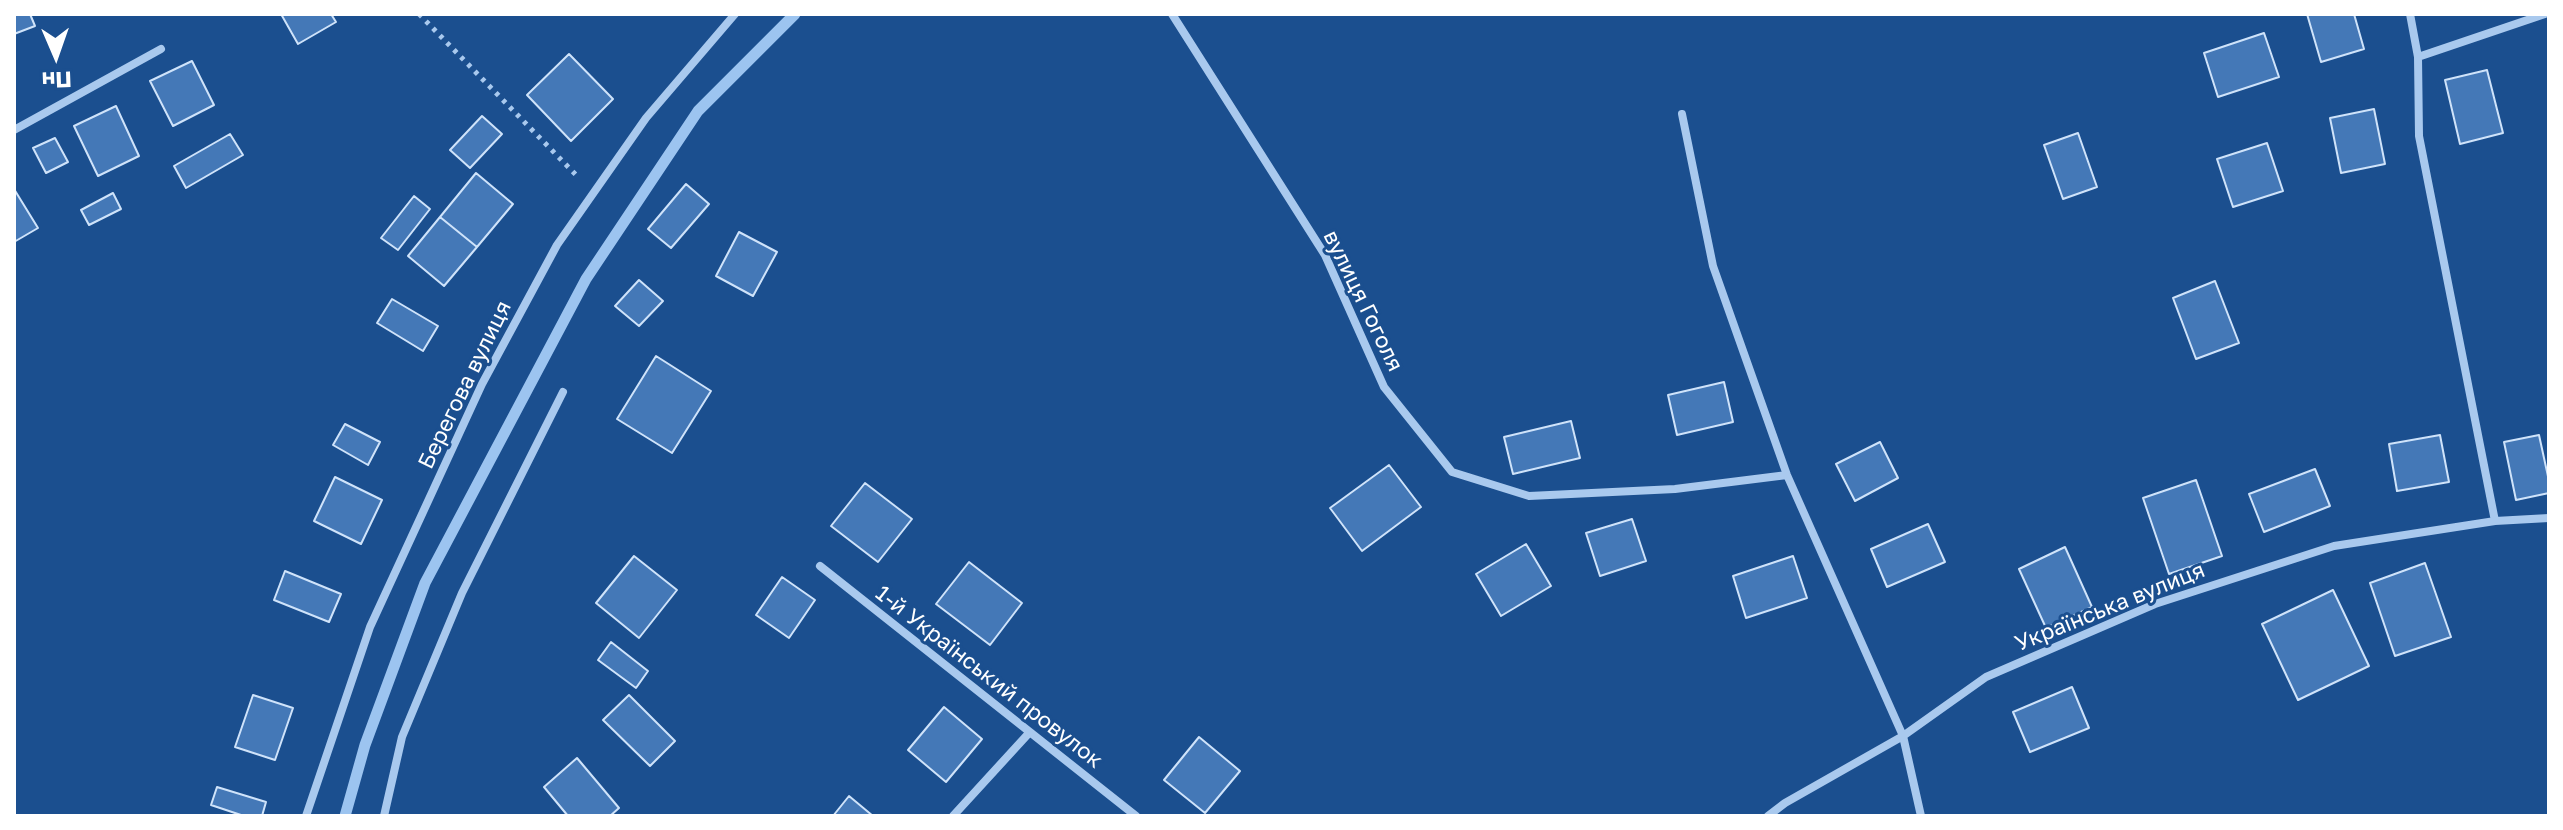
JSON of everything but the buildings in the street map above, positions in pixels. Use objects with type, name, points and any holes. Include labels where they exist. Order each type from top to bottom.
[{"type":"street","name":"Берегова вулиця","points":[[306,816],[370,627],[475,398],[557,245],[646,118],[735,14]]},
{"type":"street","name":"вулиця Гоголя","points":[[1172,14],[1325,255],[1384,387],[1452,472],[1529,496],[1675,489],[1787,475]]},
{"type":"street","points":[[2410,14],[2418,57],[2419,136],[2495,521]]},
{"type":"street","points":[[2418,57],[2545,14]]},
{"type":"street","points":[[14,130],[161,49]]},
{"type":"street","points":[[1682,114],[1713,266],[1787,475],[1903,736],[1921,816]]},
{"type":"street","points":[[384,816],[402,737],[462,593],[563,392]]},
{"type":"street","name":"Українська вулиця","points":[[1768,816],[1785,803],[1903,736],[1986,677],[2155,604],[2334,546],[2495,521],[2549,518]]},
{"type":"street","name":"1-й Український провулок","points":[[820,566],[1136,816]]},
{"type":"street","points":[[953,816],[1029,733]]},
{"type":"path","points":[[419,14],[593,193]]},
{"type":"waterway","points":[[345,816],[365,745],[425,583],[586,279],[698,111],[795,14]]}]
